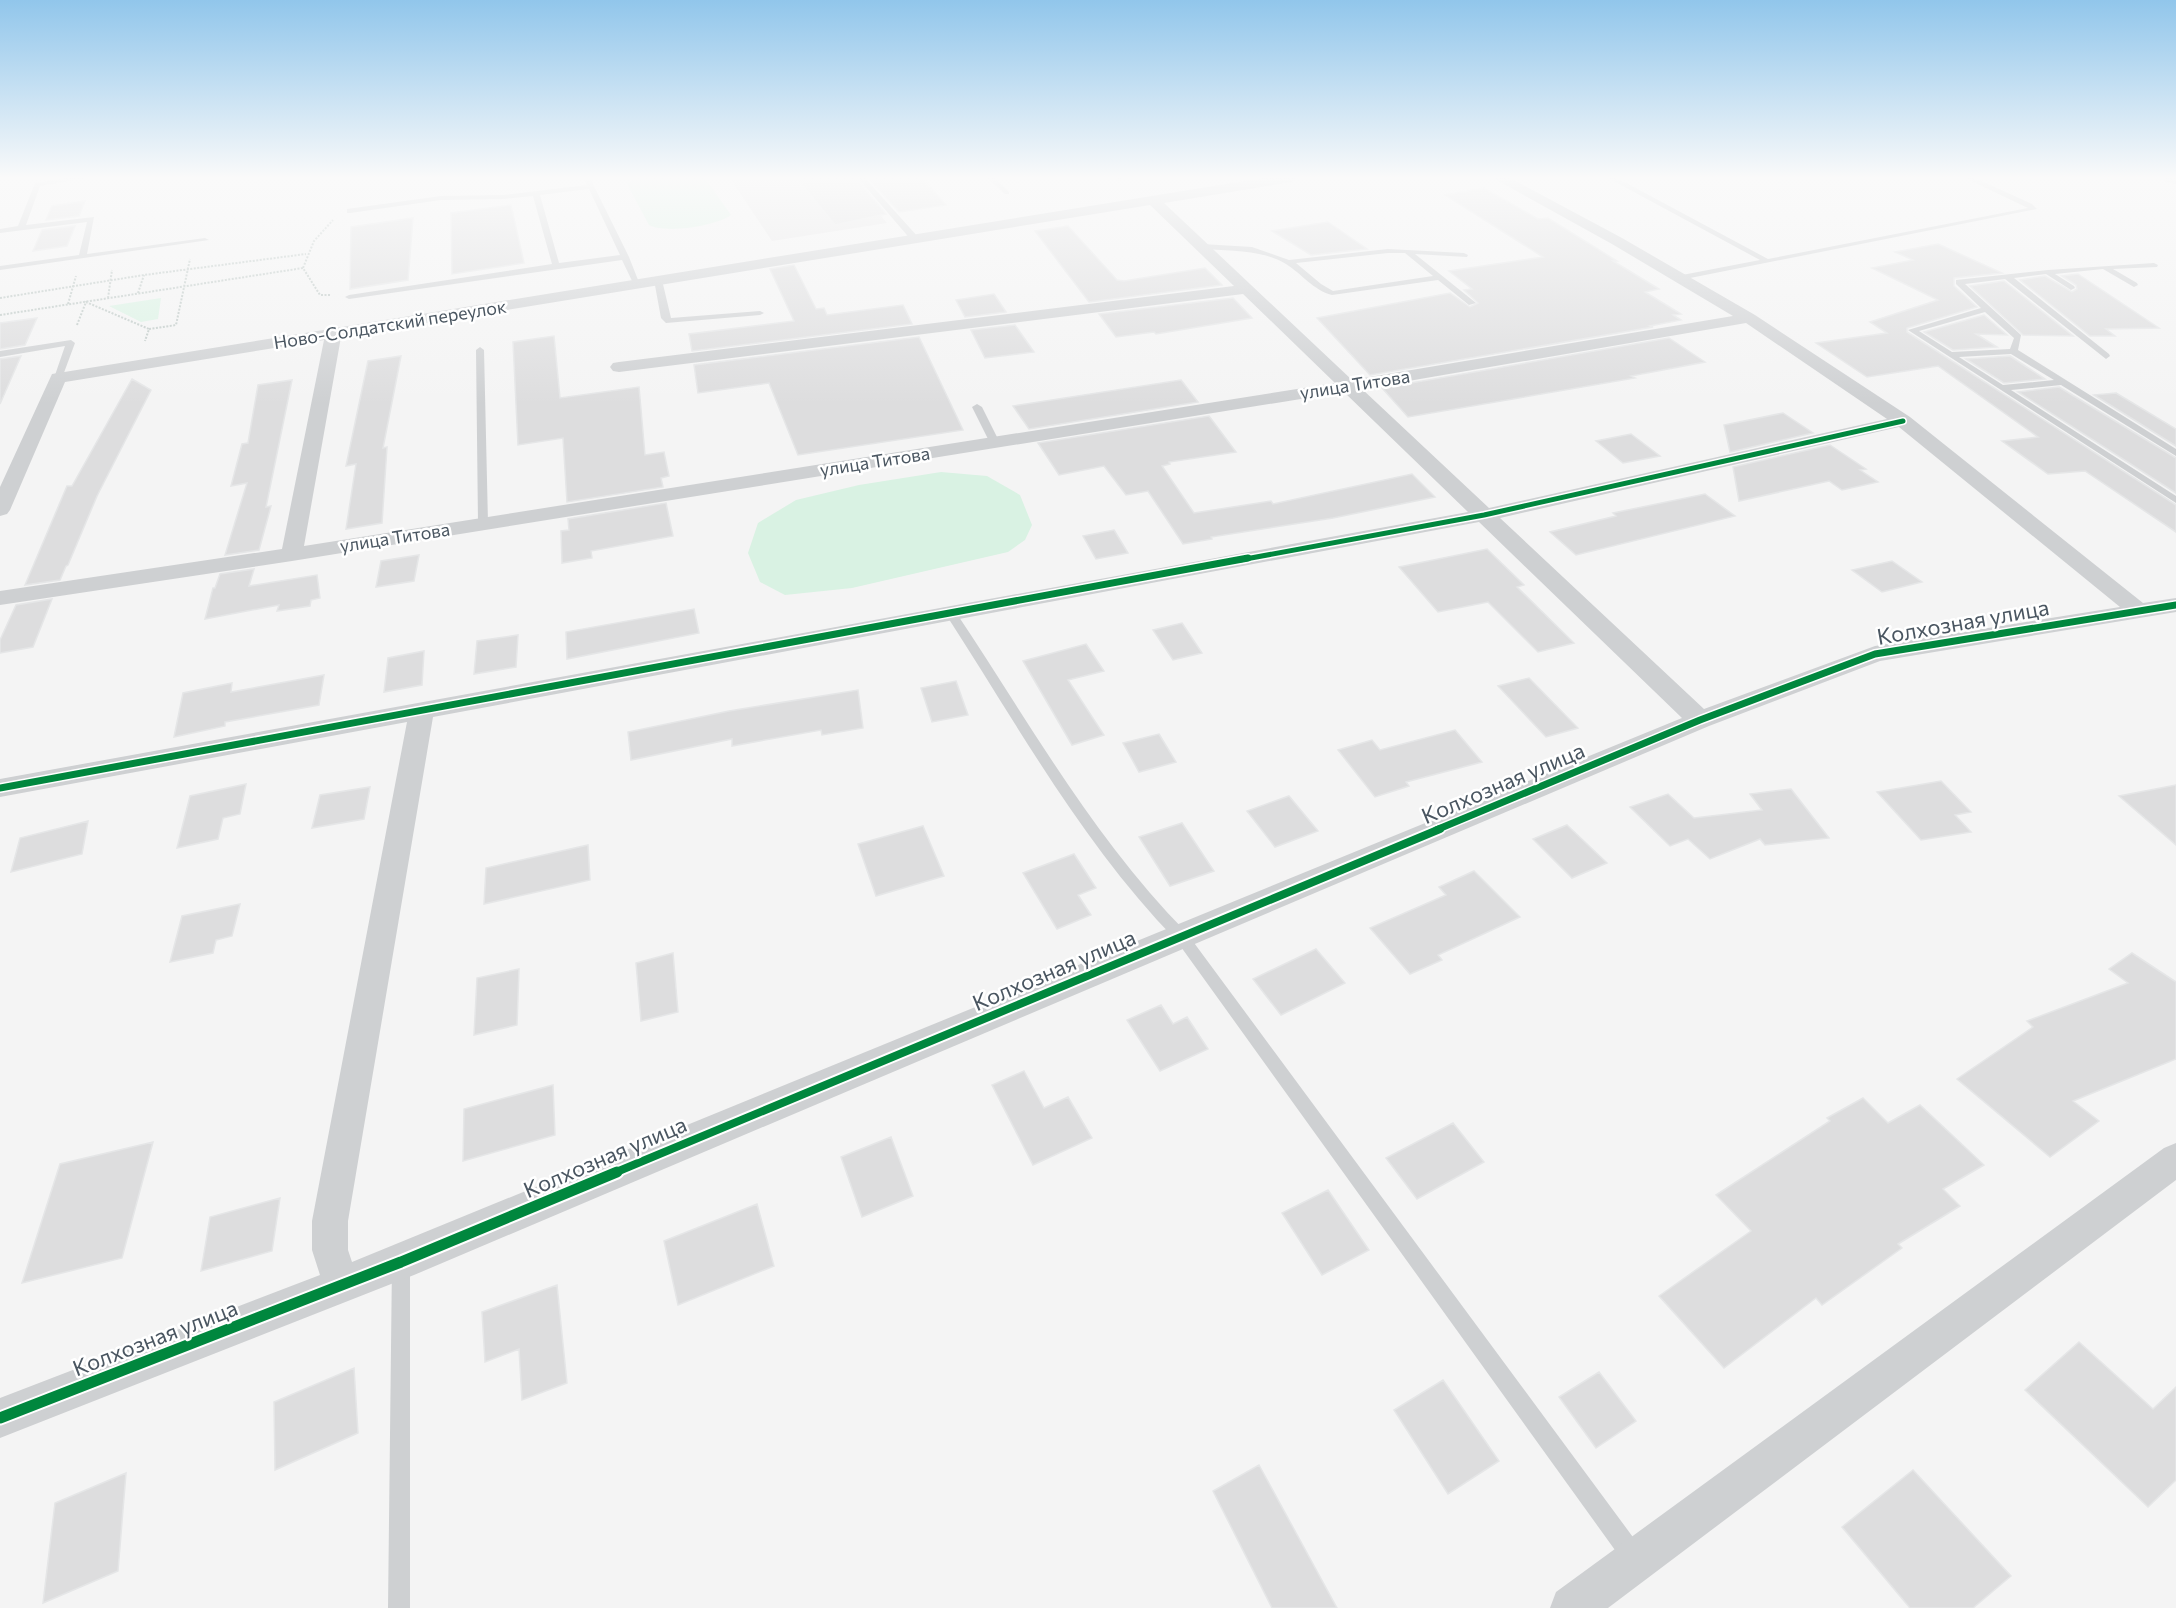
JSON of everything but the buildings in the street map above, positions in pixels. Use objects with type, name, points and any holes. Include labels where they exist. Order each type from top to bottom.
[{"type":"street","name":"Ново-Солдатский переулок","points":[[58,378],[827,253]]},
{"type":"street","points":[[1209,253],[1347,387],[1700,720]]},
{"type":"street","points":[[1635,253],[1749,318],[1903,421],[2137,610]]},
{"type":"street","points":[[619,367],[1248,290]]},
{"type":"street","name":"улица Титова","points":[[0,598],[292,555],[1347,387],[1749,318]]},
{"type":"street","points":[[292,555],[333,334]]},
{"type":"street","points":[[0,510],[58,378]]},
{"type":"street","points":[[0,788],[1485,515],[1903,421]]},
{"type":"street","name":"Колхозная улица","points":[[0,1418],[401,1262],[1700,720],[1875,654],[2176,605]]},
{"type":"street","points":[[341,1284],[330,1250],[330,1221],[422,710]]},
{"type":"street","points":[[1572,1608],[2176,1159]]},
{"type":"lane","points":[[0,268],[106,253]]},
{"type":"lane","points":[[552,253],[556,266]]},
{"type":"lane","points":[[623,253],[637,283]]},
{"type":"lane","points":[[1269,253],[1288,262],[1317,286],[1332,292],[1440,277]]},
{"type":"lane","points":[[1288,262],[1369,253]]},
{"type":"lane","points":[[1410,253],[1472,303]]},
{"type":"lane","points":[[1436,253],[1464,255]]},
{"type":"lane","points":[[1752,253],[1767,261]]},
{"type":"lane","points":[[1680,278],[1808,253]]},
{"type":"lane","points":[[349,297],[625,257]]},
{"type":"lane","points":[[2013,351],[2018,337],[1959,282],[2104,267],[2154,266]]},
{"type":"lane","points":[[2104,267],[2134,285]]},
{"type":"lane","points":[[2048,272],[2071,288]]},
{"type":"lane","points":[[2007,276],[2106,356]]},
{"type":"lane","points":[[657,280],[665,318],[669,321],[760,313]]},
{"type":"lane","points":[[1988,309],[1912,330],[2176,500]]},
{"type":"lane","points":[[0,354],[71,343],[58,378]]},
{"type":"lane","points":[[480,350],[483,523]]},
{"type":"lane","points":[[1950,355],[2013,351],[2176,453]]},
{"type":"lane","points":[[2004,388],[2064,382]]},
{"type":"lane","points":[[977,407],[995,443]]},
{"type":"lane","points":[[951,613],[1114,860],[1158,915],[1181,936],[1636,1560]]},
{"type":"lane","points":[[399,1608],[401,1262]]},
{"type":"path","points":[[86,302],[149,329],[176,325],[191,253]]},
{"type":"path","points":[[0,298],[144,275],[306,254],[303,268],[320,295],[349,297]]},
{"type":"path","points":[[108,298],[112,261]]},
{"type":"path","points":[[68,304],[79,266]]},
{"type":"path","points":[[0,315],[303,268]]},
{"type":"path","points":[[138,293],[144,275]]},
{"type":"path","points":[[71,343],[86,302]]},
{"type":"path","points":[[140,365],[149,329]]},
{"type":"green space","points":[[161,298],[158,319],[141,322],[109,306]]},
{"type":"green space","points":[[941,472],[987,476],[1020,495],[1032,525],[1025,540],[1008,552],[852,588],[785,595],[760,582],[748,553],[758,523],[796,500],[859,485]]},
{"type":"cycle path","points":[[0,788],[1484,515],[1903,421]]},
{"type":"cycle path","points":[[0,1418],[401,1262],[1700,720],[1875,654],[2176,605]]}]
